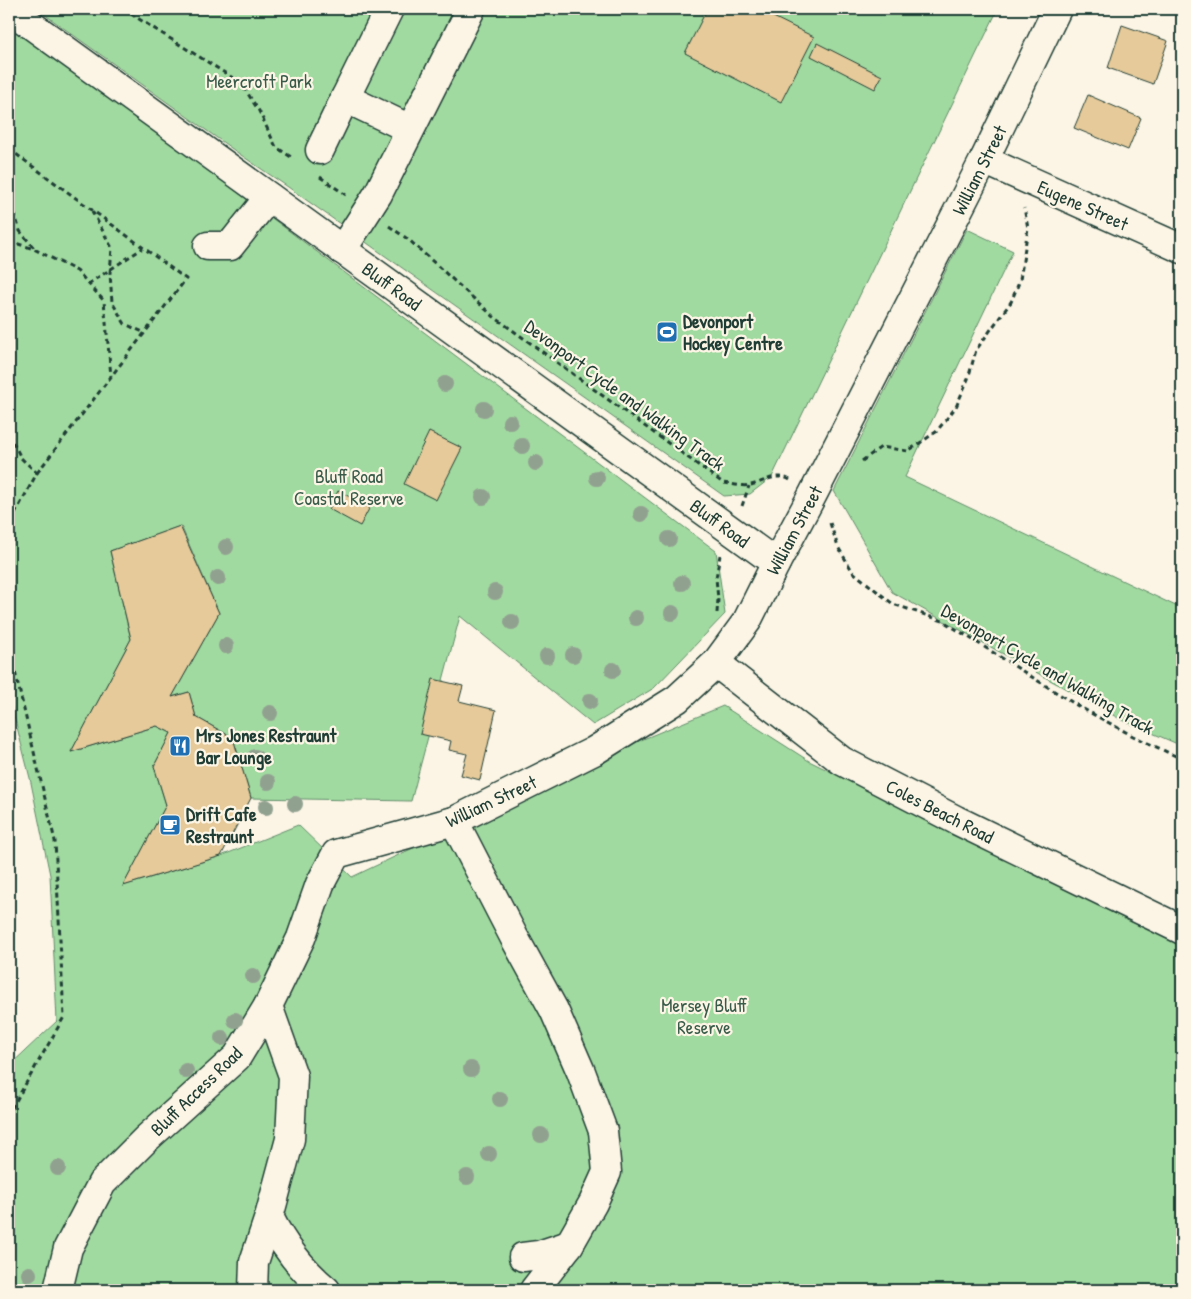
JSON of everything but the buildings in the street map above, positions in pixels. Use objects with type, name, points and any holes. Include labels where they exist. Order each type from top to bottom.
[{"type":"street","name":"Bluff Road","points":[[9,9],[776,563]]},
{"type":"street","points":[[310,161],[345,98],[389,9]]},
{"type":"street","points":[[342,250],[378,194],[471,9]]},
{"type":"street","name":"William Street","points":[[336,854],[454,821],[594,752],[678,699],[716,663],[747,621],[984,160],[1057,9]]},
{"type":"street","points":[[345,98],[410,129]]},
{"type":"street","name":"Eugene Street","points":[[984,160],[1182,250]]},
{"type":"street","points":[[208,246],[230,246],[269,198]]},
{"type":"street","name":"Coles Beach Road","points":[[716,663],[842,761],[956,820],[1182,930]]},
{"type":"street","points":[[454,821],[554,1010],[581,1072],[603,1131],[608,1172],[593,1203],[569,1244],[534,1290]]},
{"type":"street","name":"Bluff Access Road","points":[[58,1290],[68,1248],[102,1183],[146,1139],[237,1057],[268,1006],[301,938],[320,884],[336,854]]},
{"type":"street","points":[[240,1290],[254,1262],[269,1217],[290,1139],[293,1076],[268,1006]]},
{"type":"street","points":[[269,1217],[278,1236],[308,1274],[326,1290]]},
{"type":"street","points":[[523,1257],[539,1255],[569,1244]]},
{"type":"street","points":[[253,1290],[254,1262]]},
{"type":"path","name":"Devonport Cycle and Walking Track","points":[[123,9],[241,83],[259,111],[276,148],[310,161],[368,210],[409,240],[493,316],[723,483],[749,486],[774,478],[785,477],[833,507],[830,524],[838,547],[853,572],[893,604],[943,621],[1078,706],[1133,736],[1182,759]]},
{"type":"path","points":[[9,149],[186,280],[37,474],[9,524]]},
{"type":"path","points":[[859,464],[881,447],[908,451],[936,432],[956,407],[968,379],[976,350],[1012,302],[1020,280],[1028,228],[1018,175]]},
{"type":"path","points":[[9,195],[20,231],[34,249]]},
{"type":"path","points":[[91,209],[112,248],[110,269],[112,302],[125,324],[145,333]]},
{"type":"path","points":[[9,242],[34,249],[77,271],[104,301],[111,377]]},
{"type":"path","points":[[88,284],[143,248]]},
{"type":"path","points":[[9,434],[21,458],[37,474]]},
{"type":"path","points":[[716,615],[718,599],[716,578],[720,556],[733,532],[749,486]]},
{"type":"path","points":[[9,646],[55,841],[64,1017],[9,1113]]},
{"type":"green space","name":"Devonport Hockey Centre","points":[[37,9],[998,9],[772,477],[750,494],[724,496]]},
{"type":"green space","name":"Mersey Bluff Reserve","points":[[9,21],[716,551],[725,614],[654,688],[593,725],[460,616],[411,801],[251,798],[233,738],[196,717],[189,692],[172,697],[219,613],[181,526],[110,551],[131,639],[71,752],[157,726],[171,733],[154,766],[166,805],[123,886],[221,856],[298,825],[352,877],[641,740],[723,706],[809,761],[1182,944],[1182,1290],[9,1290],[9,1066],[57,1021],[50,875],[30,778],[9,696]]},
{"type":"green space","points":[[967,229],[1013,251],[905,477],[1182,609],[1182,746],[1120,719],[892,592],[834,491]]},
{"type":"place","name":"Devonport Hockey Centre","points":[[667,332]]},
{"type":"place","name":"Mrs Jones Restraunt Bar Lounge","points":[[180,746]]},
{"type":"place","name":"Drift Cafe Restraunt","points":[[170,825]]},
{"type":"park label","name":"Meercroft Park","points":[[259,81]]},
{"type":"park label","name":"Bluff Road Coastal Reserve","points":[[349,487]]}]
